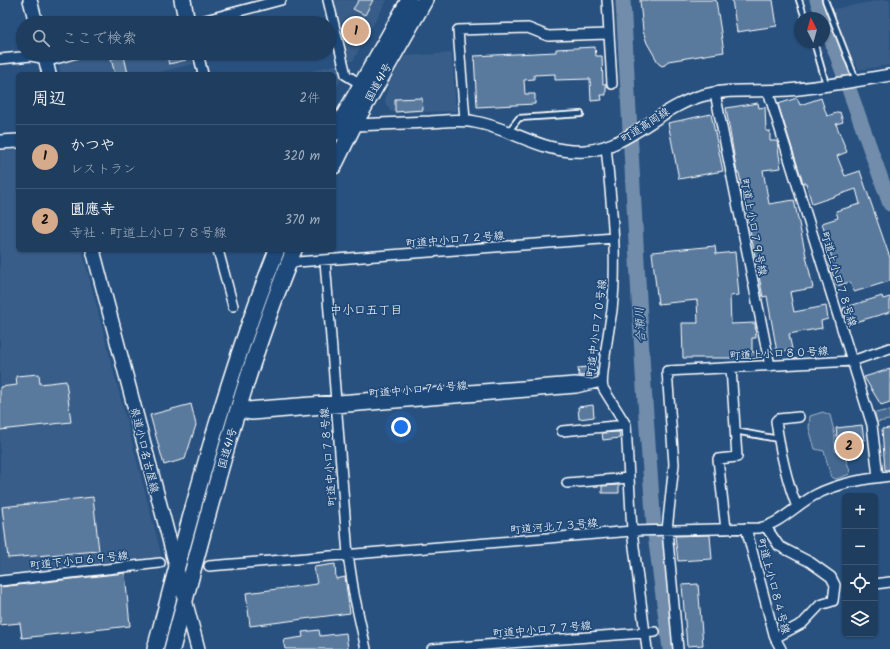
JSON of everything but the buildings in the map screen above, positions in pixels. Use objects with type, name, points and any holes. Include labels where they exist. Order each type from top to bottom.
[{"type":"highway","name":"国道41号","points":[[336,126],[409,0]]},
{"type":"highway","name":"国道41号","points":[[336,162],[354,125],[424,0]]},
{"type":"highway","name":"国道41号","points":[[155,649],[230,382],[276,252]]},
{"type":"highway","name":"国道41号","points":[[172,649],[245,383],[262,333],[296,256]]},
{"type":"main road","points":[[30,0],[34,16]]},
{"type":"main road","points":[[45,60],[48,72]]},
{"type":"main road","points":[[336,128],[354,125]]},
{"type":"main road","points":[[0,142],[16,141]]},
{"type":"main road","name":"県道小口名古屋線","points":[[94,252],[198,649]]},
{"type":"street","points":[[178,0],[182,16]]},
{"type":"street","points":[[186,0],[190,16]]},
{"type":"street","points":[[220,16],[281,0]]},
{"type":"street","points":[[328,0],[332,16]]},
{"type":"street","points":[[607,0],[612,84]]},
{"type":"street","points":[[465,120],[458,30],[528,28],[548,36],[608,34]]},
{"type":"street","points":[[336,33],[346,75],[361,84]]},
{"type":"street","points":[[0,58],[16,57]]},
{"type":"street","points":[[200,60],[203,72]]},
{"type":"street","name":"町道高岡線","points":[[354,125],[465,120],[486,124],[541,146],[562,150],[585,151],[618,142],[676,105],[715,93],[768,91],[826,85],[890,75]]},
{"type":"street","name":"町道上小口７８号線","points":[[768,91],[872,425],[878,477]]},
{"type":"street","name":"町道上小口７９号線","points":[[715,93],[770,366]]},
{"type":"street","name":"町道中小口７０号線","points":[[606,146],[614,238],[615,285],[608,340],[597,383],[603,388],[626,425],[632,531],[647,649]]},
{"type":"street","name":"町道中小口７２号線","points":[[296,256],[325,261],[614,238]]},
{"type":"street","points":[[219,252],[233,306]]},
{"type":"street","name":"町道中小口７８号線","points":[[325,261],[348,555],[354,594],[366,649]]},
{"type":"street","name":"町道上小口８０号線","points":[[665,530],[674,464],[667,371],[852,361],[890,348]]},
{"type":"street","points":[[726,529],[718,459],[737,457],[731,368]]},
{"type":"street","name":"町道中小口７４号線","points":[[246,410],[336,404],[575,382],[597,383]]},
{"type":"street","points":[[796,507],[787,482],[778,439],[776,421],[778,419],[799,417]]},
{"type":"street","points":[[562,430],[626,425]]},
{"type":"street","points":[[775,638],[803,623],[820,605],[833,601],[835,587],[831,577],[823,570],[802,557],[779,546],[766,527],[816,495],[858,480],[890,476]]},
{"type":"street","points":[[567,483],[629,478]]},
{"type":"street","name":"町道河北７３号線","points":[[209,566],[632,531],[766,527]]},
{"type":"street","name":"町道上小口８４号線","points":[[746,528],[775,638],[781,649]]},
{"type":"street","points":[[665,530],[678,649]]},
{"type":"street","name":"町道下小口６９号線","points":[[0,581],[160,563]]},
{"type":"street","points":[[878,584],[890,582]]},
{"type":"street","points":[[835,587],[842,586]]},
{"type":"street","name":"町道中小口７７号線","points":[[432,649],[645,634],[655,632]]},
{"type":"lane","points":[[799,0],[803,12]]},
{"type":"lane","points":[[825,0],[854,81]]},
{"type":"lane","points":[[816,48],[826,85]]},
{"type":"lane","points":[[508,132],[519,118],[581,114]]},
{"type":"lane","points":[[735,431],[778,439]]},
{"type":"shaded area","points":[[334,0],[387,0],[353,61],[349,61]]},
{"type":"shaded area","points":[[881,0],[890,0],[890,65],[859,70],[847,46],[834,9]]},
{"type":"shaded area","points":[[452,53],[456,111],[396,113],[390,111],[385,102],[388,85],[404,56]]},
{"type":"shaded area","points":[[77,60],[192,60],[193,64],[160,72],[60,72],[59,67],[61,64]]},
{"type":"shaded area","points":[[338,64],[341,79],[336,89],[336,72],[308,72]]},
{"type":"shaded area","points":[[16,150],[16,252],[83,252],[162,557],[0,574],[0,151]]},
{"type":"shaded area","points":[[890,410],[890,420],[877,422],[875,413]]},
{"type":"shaded area","points":[[823,412],[830,415],[835,435],[835,451],[845,454],[850,471],[850,474],[836,479],[831,477],[824,451],[815,449],[809,428],[810,416]]},
{"type":"waterway","name":"合瀬川","points":[[623,0],[643,373],[654,527],[670,649]]},
{"type":"waterway","points":[[817,0],[822,12]]},
{"type":"waterway","points":[[830,36],[890,204]]},
{"type":"place","name":"かつや","points":[[356,31]]},
{"type":"place","name":"圓應寺","points":[[849,446]]},
{"type":"district","name":"中小口五丁目","points":[[366,310]]}]
